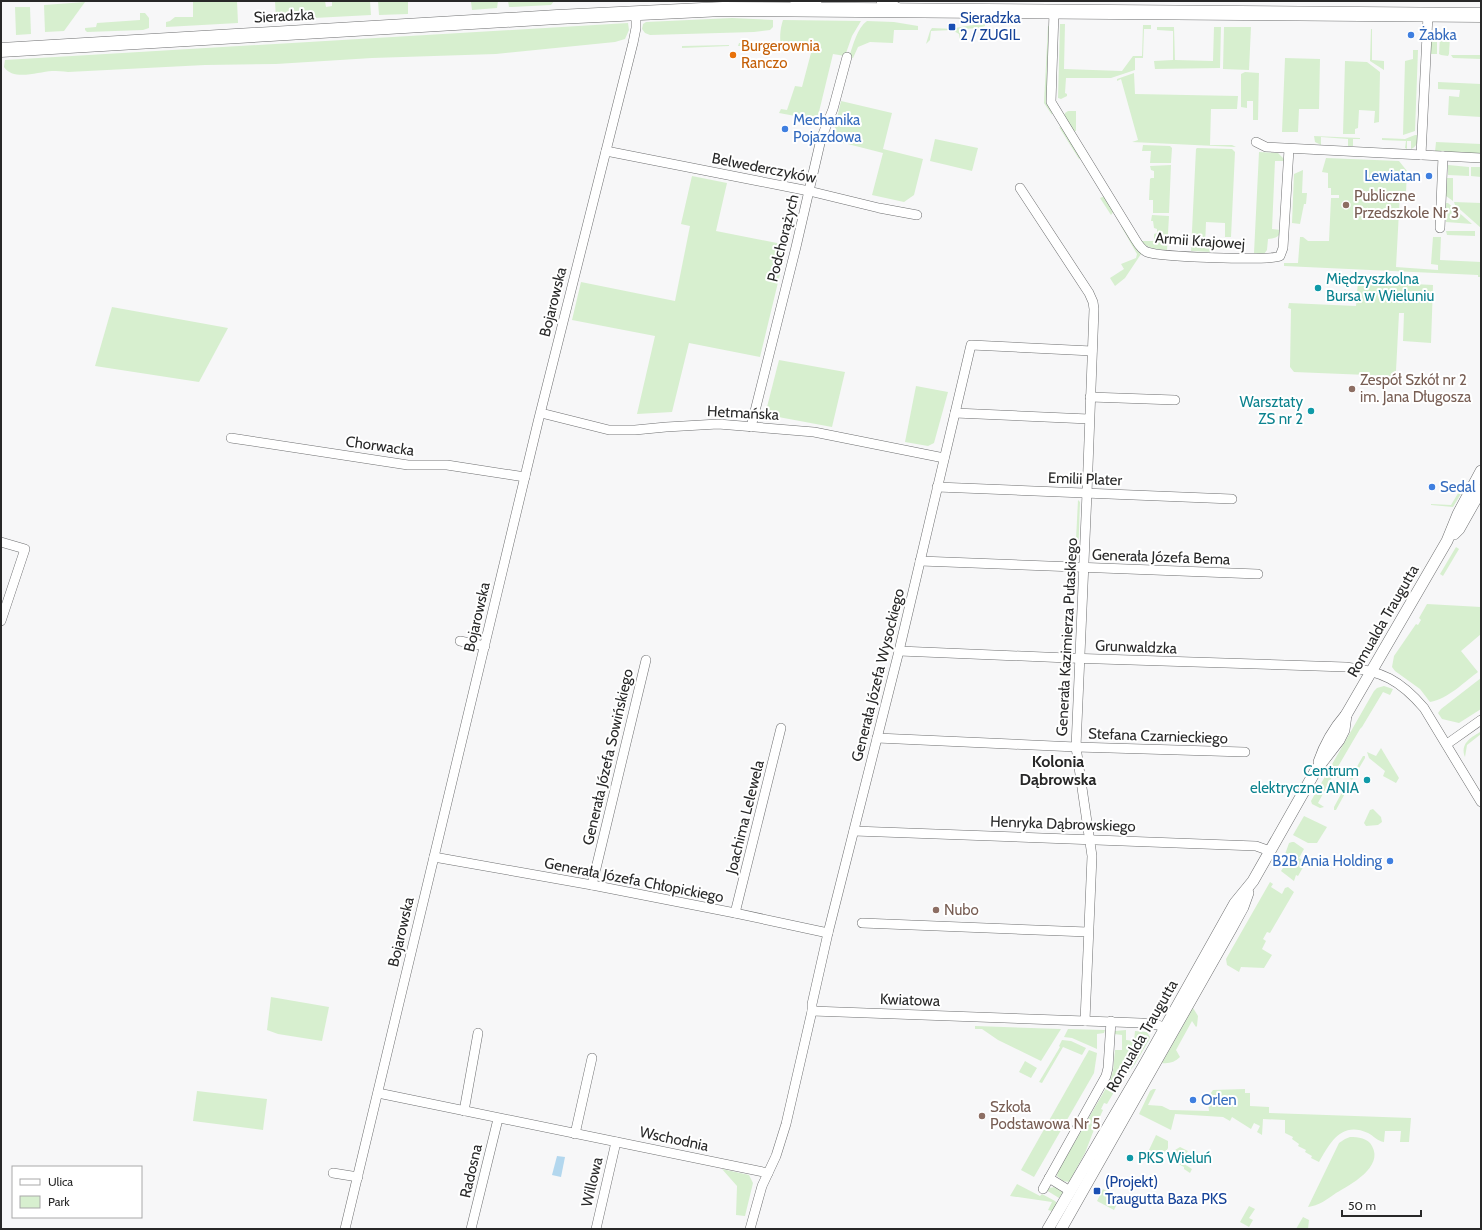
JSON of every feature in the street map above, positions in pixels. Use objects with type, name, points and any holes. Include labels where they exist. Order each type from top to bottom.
[{"type":"main road","points":[[791,9],[815,1]]},
{"type":"main road","points":[[883,1],[898,10]]},
{"type":"main road","name":"Sieradzka","points":[[1,50],[636,13],[723,9],[791,9],[857,4],[898,10],[1481,15]]},
{"type":"street","name":"Armii Krajowej","points":[[1054,12],[1051,102],[1138,244],[1148,252],[1168,256],[1263,259],[1280,256],[1283,248],[1290,149]]},
{"type":"street","name":"Bojarowska","points":[[345,1229],[525,477],[636,28],[636,13]]},
{"type":"street","points":[[1421,155],[1428,15]]},
{"type":"street","name":"Podchorążych","points":[[751,427],[821,139],[833,108],[848,57]]},
{"type":"street","points":[[1256,142],[1266,147],[1290,149],[1481,158]]},
{"type":"street","name":"Belwederczyków","points":[[606,151],[809,191],[879,208],[917,215]]},
{"type":"street","points":[[1440,228],[1443,156]]},
{"type":"street","name":"Generała Kazimierza Pułaskiego","points":[[1020,188],[1091,297],[1094,309],[1076,747],[1092,856],[1085,1021]]},
{"type":"street","name":"Generała Józefa Wysockiego","points":[[812,1011],[812,1004],[828,933],[878,738],[971,345],[1092,351]]},
{"type":"street","points":[[1090,397],[1176,400]]},
{"type":"street","name":"Hetmańska","points":[[541,413],[609,430],[635,430],[706,424],[814,432],[944,458]]},
{"type":"street","points":[[955,413],[1089,419]]},
{"type":"street","name":"Chorwacka","points":[[230,438],[408,465],[447,465],[525,477]]},
{"type":"street","name":"Romualda Traugutta","points":[[1061,1229],[1169,1030],[1235,903],[1253,881],[1316,770],[1344,730],[1346,715],[1447,541],[1458,514],[1481,471]]},
{"type":"street","name":"Emilii Plater","points":[[937,487],[1232,499]]},
{"type":"street","name":"Romualda Traugutta","points":[[1447,541],[1459,529],[1481,490]]},
{"type":"street","points":[[1,542],[25,549],[1,621]]},
{"type":"street","name":"Generała Józefa Bema","points":[[920,561],[1258,574]]},
{"type":"street","points":[[460,641],[485,646]]},
{"type":"street","name":"Grunwaldzka","points":[[899,651],[1079,659],[1346,667],[1372,671],[1390,678],[1413,695],[1424,708],[1481,802]]},
{"type":"street","name":"Generała Józefa Sowińskiego","points":[[592,885],[646,660]]},
{"type":"street","points":[[1446,744],[1481,720]]},
{"type":"street","name":"Joachima Lelewela","points":[[736,913],[781,728]]},
{"type":"street","name":"Stefana Czarnieckiego","points":[[878,738],[1076,747],[1245,752]]},
{"type":"street","name":"Henryka Dąbrowskiego","points":[[854,831],[1256,846],[1270,851]]},
{"type":"street","name":"Generała Józefa Chłopickiego","points":[[434,857],[592,885],[736,913],[828,933]]},
{"type":"street","points":[[862,923],[1088,932]]},
{"type":"street","points":[[750,1229],[762,1186],[776,1156],[786,1124],[812,1011]]},
{"type":"street","name":"Kwiatowa","points":[[812,1011],[1151,1023],[1169,1030]]},
{"type":"street","points":[[1043,1189],[1106,1076],[1108,1068],[1111,1022]]},
{"type":"street","name":"Romualda Traugutta","points":[[1048,1229],[1169,1030]]},
{"type":"street","points":[[464,1111],[478,1033]]},
{"type":"street","points":[[575,1134],[592,1058]]},
{"type":"street","name":"Wschodnia","points":[[378,1093],[498,1119],[768,1173]]},
{"type":"street","name":"Radosna","points":[[471,1229],[498,1119]]},
{"type":"street","name":"Willowa","points":[[596,1229],[616,1142]]},
{"type":"street","points":[[333,1173],[358,1178]]},
{"type":"street","points":[[1049,1178],[1070,1191]]},
{"type":"green space","points":[[193,1],[237,1],[238,23],[166,27],[166,22],[175,17],[193,17]]},
{"type":"green space","points":[[275,1],[325,1],[326,7],[332,6],[332,1],[370,1],[371,15],[276,20]]},
{"type":"green space","points":[[378,1],[408,1],[408,14],[379,15]]},
{"type":"green space","points":[[498,1],[497,8],[472,10],[471,2]]},
{"type":"green space","points":[[508,1],[554,1],[551,5],[509,7]]},
{"type":"green space","points":[[85,2],[64,31],[45,32],[44,5]]},
{"type":"green space","points":[[15,7],[30,7],[31,34],[16,35]]},
{"type":"green space","points":[[140,13],[145,13],[149,18],[149,28],[143,30],[87,32],[85,30],[85,28],[96,27],[97,23],[140,20]]},
{"type":"green space","points":[[732,18],[773,20],[773,27],[770,30],[754,32],[650,35],[645,33],[642,29],[643,24],[646,22]]},
{"type":"green space","points":[[783,20],[861,21],[852,36],[845,56],[833,54],[817,120],[779,113],[781,109],[787,110],[795,86],[802,87],[811,53],[795,48],[787,52],[782,49],[780,34]]},
{"type":"green space","points":[[867,21],[894,22],[918,26],[918,30],[894,30],[893,43],[870,42],[858,47],[853,58],[849,57],[858,33]]},
{"type":"green space","points":[[628,23],[629,30],[625,39],[615,42],[496,54],[372,58],[276,64],[205,65],[68,72],[52,71],[26,75],[13,74],[4,67],[5,60]]},
{"type":"green space","points":[[985,24],[985,26],[964,29],[960,34],[960,40],[959,34],[952,30],[931,31],[930,40],[926,44],[932,28],[954,29]]},
{"type":"green space","points":[[1060,24],[1065,24],[1064,69],[1122,71],[1133,56],[1142,56],[1143,25],[1151,25],[1151,29],[1144,29],[1143,58],[1135,58],[1135,70],[1111,78],[1066,78],[1065,93],[1067,96],[1061,99],[1058,98]]},
{"type":"green space","points":[[1049,26],[1052,115],[1044,103]]},
{"type":"green space","points":[[1157,27],[1174,27],[1175,60],[1213,61],[1214,27],[1221,27],[1220,68],[1155,69],[1154,61],[1173,60],[1173,31],[1157,30]]},
{"type":"green space","points":[[1224,27],[1251,27],[1249,70],[1223,69]]},
{"type":"green space","points":[[1371,29],[1372,60],[1384,61],[1384,70],[1370,61]]},
{"type":"green space","points":[[1433,35],[1437,35],[1437,54],[1429,54]]},
{"type":"green space","points":[[1440,36],[1450,36],[1448,56],[1439,54]]},
{"type":"green space","points":[[772,41],[771,45],[738,46],[739,43]]},
{"type":"green space","points":[[682,46],[729,46],[682,48]]},
{"type":"green space","points":[[1413,50],[1418,50],[1415,131],[1403,135],[1405,61],[1413,59]]},
{"type":"green space","points":[[1451,55],[1481,55],[1481,59],[1453,58]]},
{"type":"green space","points":[[1285,58],[1320,59],[1319,109],[1299,109],[1298,132],[1282,132]]},
{"type":"green space","points":[[1345,61],[1367,62],[1380,72],[1379,122],[1374,123],[1375,111],[1359,110],[1358,128],[1355,129],[1355,134],[1343,134]]},
{"type":"green space","points":[[1245,72],[1259,73],[1258,120],[1253,120],[1253,101],[1247,101],[1247,108],[1241,107],[1241,74]]},
{"type":"green space","points":[[1134,73],[1135,94],[1238,96],[1237,109],[1211,109],[1210,145],[1232,145],[1236,147],[1132,142],[1138,140],[1121,79],[1117,81],[1117,79]]},
{"type":"green space","points":[[1438,82],[1481,84],[1481,117],[1448,115],[1449,96],[1459,97],[1460,90],[1438,89]]},
{"type":"green space","points":[[841,101],[892,113],[883,149],[923,159],[914,195],[904,202],[872,195],[883,153],[832,140]]},
{"type":"green space","points":[[1068,111],[1076,111],[1076,131],[1071,131],[1064,117],[1065,113]]},
{"type":"green space","points":[[1059,127],[1062,128],[1081,158],[1079,159]]},
{"type":"green space","points":[[1418,135],[1417,142],[1415,147],[1411,149],[1411,141],[1407,141],[1407,149],[1405,148],[1406,141],[1382,140],[1382,138],[1405,139]]},
{"type":"green space","points":[[1314,136],[1360,139],[1353,139],[1353,146],[1348,146],[1348,139],[1321,137],[1321,145],[1315,142]]},
{"type":"green space","points":[[935,139],[978,148],[972,171],[930,161]]},
{"type":"green space","points":[[1436,142],[1481,144],[1481,154],[1435,152]]},
{"type":"green space","points":[[1143,145],[1170,146],[1172,148],[1171,163],[1150,163],[1151,151],[1142,151]]},
{"type":"green space","points":[[1197,148],[1232,149],[1235,152],[1231,237],[1225,237],[1225,223],[1206,222],[1205,247],[1212,248],[1211,252],[1191,251]]},
{"type":"green space","points":[[1259,152],[1278,153],[1284,161],[1275,161],[1272,229],[1281,230],[1279,235],[1268,239],[1267,250],[1264,254],[1254,253]]},
{"type":"green space","name":"Publiczne Przedszkole Nr 3","points":[[1326,158],[1399,161],[1407,171],[1406,193],[1400,193],[1396,267],[1438,270],[1438,265],[1431,264],[1433,237],[1441,237],[1440,260],[1481,262],[1481,277],[1478,277],[1478,275],[1284,266],[1284,263],[1298,263],[1300,237],[1303,237],[1308,241],[1329,241],[1331,198],[1339,198],[1339,195],[1331,195],[1331,188],[1328,188],[1328,173],[1322,172]]},
{"type":"green space","points":[[1171,165],[1169,213],[1153,213],[1153,200],[1149,200],[1150,179],[1154,178],[1154,171],[1151,170],[1150,166]]},
{"type":"green space","points":[[1448,165],[1469,167],[1469,176],[1448,175]]},
{"type":"green space","points":[[1471,167],[1481,167],[1481,177],[1471,176]]},
{"type":"green space","points":[[1303,170],[1302,193],[1307,193],[1306,204],[1304,204],[1300,224],[1292,223],[1294,174]]},
{"type":"green space","points":[[692,176],[727,183],[716,231],[787,245],[760,357],[689,343],[672,412],[637,414],[655,336],[572,320],[581,282],[675,301],[690,226],[681,224]]},
{"type":"green space","points":[[1447,178],[1453,178],[1453,201],[1446,196]]},
{"type":"green space","points":[[1105,196],[1114,211],[1111,215],[1100,198]]},
{"type":"green space","points":[[1454,202],[1481,203],[1481,228],[1455,205]]},
{"type":"green space","points":[[1446,203],[1448,203],[1472,224],[1446,222]]},
{"type":"green space","points":[[1152,215],[1169,216],[1167,250],[1149,247],[1141,241],[1154,241],[1154,234],[1157,233],[1157,229],[1154,228],[1153,221],[1151,221]]},
{"type":"green space","points":[[1122,225],[1141,254],[1125,278],[1115,286],[1110,278],[1124,269],[1121,264],[1136,258],[1137,254],[1121,226]]},
{"type":"green space","points":[[1446,231],[1475,231],[1475,236],[1447,235]]},
{"type":"green space","points":[[1358,281],[1433,285],[1431,343],[1403,341],[1404,313],[1399,313],[1396,371],[1392,376],[1294,372],[1290,367],[1291,309],[1288,308],[1289,303],[1356,306]]},
{"type":"green space","points":[[112,307],[228,328],[199,382],[95,366]]},
{"type":"green space","points":[[779,360],[845,372],[832,427],[773,416],[767,407]]},
{"type":"green space","points":[[916,386],[948,392],[934,443],[928,446],[905,442]]},
{"type":"green space","points":[[1463,485],[1465,487],[1453,507],[1431,505],[1451,505]]},
{"type":"green space","points":[[1078,500],[1080,502],[1078,558],[1075,560]]},
{"type":"green space","points":[[1456,547],[1459,549],[1443,576],[1440,574]]},
{"type":"green space","points":[[1427,604],[1481,607],[1481,634],[1461,651],[1478,672],[1456,690],[1430,702],[1420,689],[1395,671],[1392,667],[1394,656],[1416,624],[1418,625],[1421,620],[1419,618]]},
{"type":"green space","points":[[1481,678],[1481,709],[1459,723],[1442,719],[1438,713],[1441,709]]},
{"type":"green space","points":[[1384,686],[1393,689],[1390,695],[1383,692],[1336,770],[1341,774],[1338,778],[1333,775],[1318,803],[1324,807],[1320,808],[1312,804],[1311,801],[1374,691],[1377,688]]},
{"type":"green space","points":[[1480,732],[1481,734],[1467,745],[1465,757],[1465,745],[1470,739]]},
{"type":"green space","points":[[1381,748],[1399,778],[1396,783],[1383,776],[1385,771],[1369,758],[1367,752],[1376,756]]},
{"type":"green space","points":[[1363,756],[1365,756],[1365,758],[1352,780],[1350,779]]},
{"type":"green space","points":[[1347,783],[1349,786],[1336,810],[1334,810],[1334,807]]},
{"type":"green space","points":[[1373,809],[1381,817],[1382,822],[1378,825],[1366,826],[1364,823],[1370,810]]},
{"type":"green space","points":[[1304,816],[1327,827],[1317,843],[1308,843],[1293,835]]},
{"type":"green space","points":[[1292,842],[1304,849],[1299,858],[1306,862],[1298,876],[1296,875],[1294,881],[1281,871],[1283,868],[1282,863],[1289,843]]},
{"type":"green space","points":[[1270,882],[1273,884],[1271,887],[1282,894],[1285,888],[1288,887],[1294,892],[1270,933],[1267,932],[1263,939],[1266,941],[1262,949],[1272,955],[1264,968],[1241,967],[1239,972],[1227,965],[1226,959]]},
{"type":"green space","points":[[271,997],[329,1007],[322,1041],[278,1034],[267,1030]]},
{"type":"green space","points":[[1193,1008],[1198,1016],[1197,1026],[1196,1027],[1192,1021],[1176,1050],[1180,1057],[1172,1062],[1162,1063]]},
{"type":"green space","points":[[975,1026],[1061,1029],[1041,1061],[998,1040],[982,1029],[975,1029]]},
{"type":"green space","points":[[1068,1029],[1105,1030],[1104,1033],[1097,1034],[1097,1049],[1072,1038],[1064,1037]]},
{"type":"green space","points":[[1126,1030],[1126,1040],[1134,1041],[1135,1031],[1147,1032],[1150,1037],[1149,1040],[1135,1064],[1107,1104],[1104,1103],[1101,1109],[1103,1110],[1085,1153],[1069,1182],[1063,1181],[1057,1176],[1058,1171],[1109,1083],[1113,1071],[1115,1050],[1122,1050],[1122,1035],[1114,1034],[1115,1031]]},
{"type":"green space","points":[[1062,1040],[1071,1041],[1086,1048],[1082,1055],[1063,1047],[1042,1083],[1039,1082],[1060,1047],[1059,1046]]},
{"type":"green space","points":[[1089,1050],[1097,1053],[1094,1073],[1034,1177],[1021,1170]]},
{"type":"green space","points":[[1025,1061],[1037,1068],[1031,1078],[1019,1072]]},
{"type":"green space","points":[[1156,1089],[1148,1105],[1162,1106],[1170,1110],[1209,1111],[1208,1103],[1216,1103],[1216,1098],[1213,1099],[1213,1102],[1208,1102],[1208,1097],[1213,1090],[1245,1089],[1245,1093],[1250,1093],[1250,1106],[1269,1107],[1269,1113],[1411,1118],[1409,1142],[1400,1142],[1401,1131],[1385,1131],[1384,1142],[1377,1140],[1368,1133],[1359,1130],[1350,1130],[1344,1132],[1332,1141],[1319,1162],[1311,1158],[1312,1156],[1305,1152],[1306,1150],[1298,1146],[1299,1144],[1292,1139],[1293,1137],[1285,1133],[1285,1120],[1263,1119],[1262,1135],[1257,1132],[1260,1126],[1254,1123],[1251,1129],[1232,1117],[1230,1121],[1223,1117],[1175,1114],[1171,1130],[1139,1114],[1150,1091]]},
{"type":"green space","points":[[197,1091],[267,1099],[263,1130],[193,1121]]},
{"type":"green space","points":[[1156,1135],[1168,1141],[1168,1148],[1164,1155],[1162,1154],[1161,1156],[1149,1150]]},
{"type":"green space","points":[[1350,1137],[1368,1141],[1372,1146],[1374,1154],[1370,1168],[1357,1180],[1326,1200],[1308,1207],[1339,1143]]},
{"type":"green space","points":[[1180,1147],[1188,1151],[1181,1162],[1192,1169],[1190,1173],[1184,1169],[1184,1167],[1170,1161],[1175,1150]]},
{"type":"green space","points":[[722,1169],[749,1175],[753,1183],[745,1216],[736,1215],[737,1186]]},
{"type":"green space","points":[[1017,1184],[1040,1196],[1042,1194],[1057,1203],[1052,1211],[1048,1210],[1052,1202],[1010,1196]]},
{"type":"green space","points":[[1055,1187],[1063,1192],[1059,1198],[1046,1190]]},
{"type":"green space","points":[[1103,1189],[1110,1193],[1107,1198],[1112,1201],[1115,1196],[1118,1199],[1114,1210],[1097,1201]]},
{"type":"green space","points":[[1249,1206],[1255,1209],[1249,1218],[1253,1220],[1249,1227],[1240,1222]]},
{"type":"green space","points":[[1303,1217],[1309,1220],[1308,1229],[1296,1229]]},
{"type":"water","points":[[557,1156],[565,1157],[561,1177],[552,1175]]},
{"type":"place","name":"Sieradzka 2 / ZUGIL","points":[[952,27]]},
{"type":"place","name":"Żabka","points":[[1411,35]]},
{"type":"place","name":"Burgerownia Ranczo","points":[[733,55]]},
{"type":"place","name":"Mechanika Pojazdowa","points":[[785,129]]},
{"type":"place","name":"Lewiatan","points":[[1429,176]]},
{"type":"place","name":"Publiczne Przedszkole Nr 3","points":[[1346,205]]},
{"type":"place","name":"Międzyszkolna Bursa w Wieluniu","points":[[1318,288]]},
{"type":"place","name":"Zespół Szkół nr 2 im. Jana Długosza","points":[[1352,389]]},
{"type":"place","name":"Warsztaty ZS nr 2","points":[[1311,411]]},
{"type":"place","name":"Sedal","points":[[1432,487]]},
{"type":"place","name":"Centrum elektryczne ANIA","points":[[1367,780]]},
{"type":"place","name":"B2B Ania Holding","points":[[1390,861]]},
{"type":"place","name":"Nubo","points":[[936,910]]},
{"type":"place","name":"Orlen","points":[[1193,1100]]},
{"type":"place","name":"Szkoła Podstawowa Nr 5","points":[[982,1116]]},
{"type":"place","name":"PKS Wieluń","points":[[1130,1158]]},
{"type":"place","name":"(Projekt) Traugutta Baza PKS","points":[[1097,1191]]},
{"type":"district","name":"Kolonia Dąbrowska","points":[[1058,770]]}]
